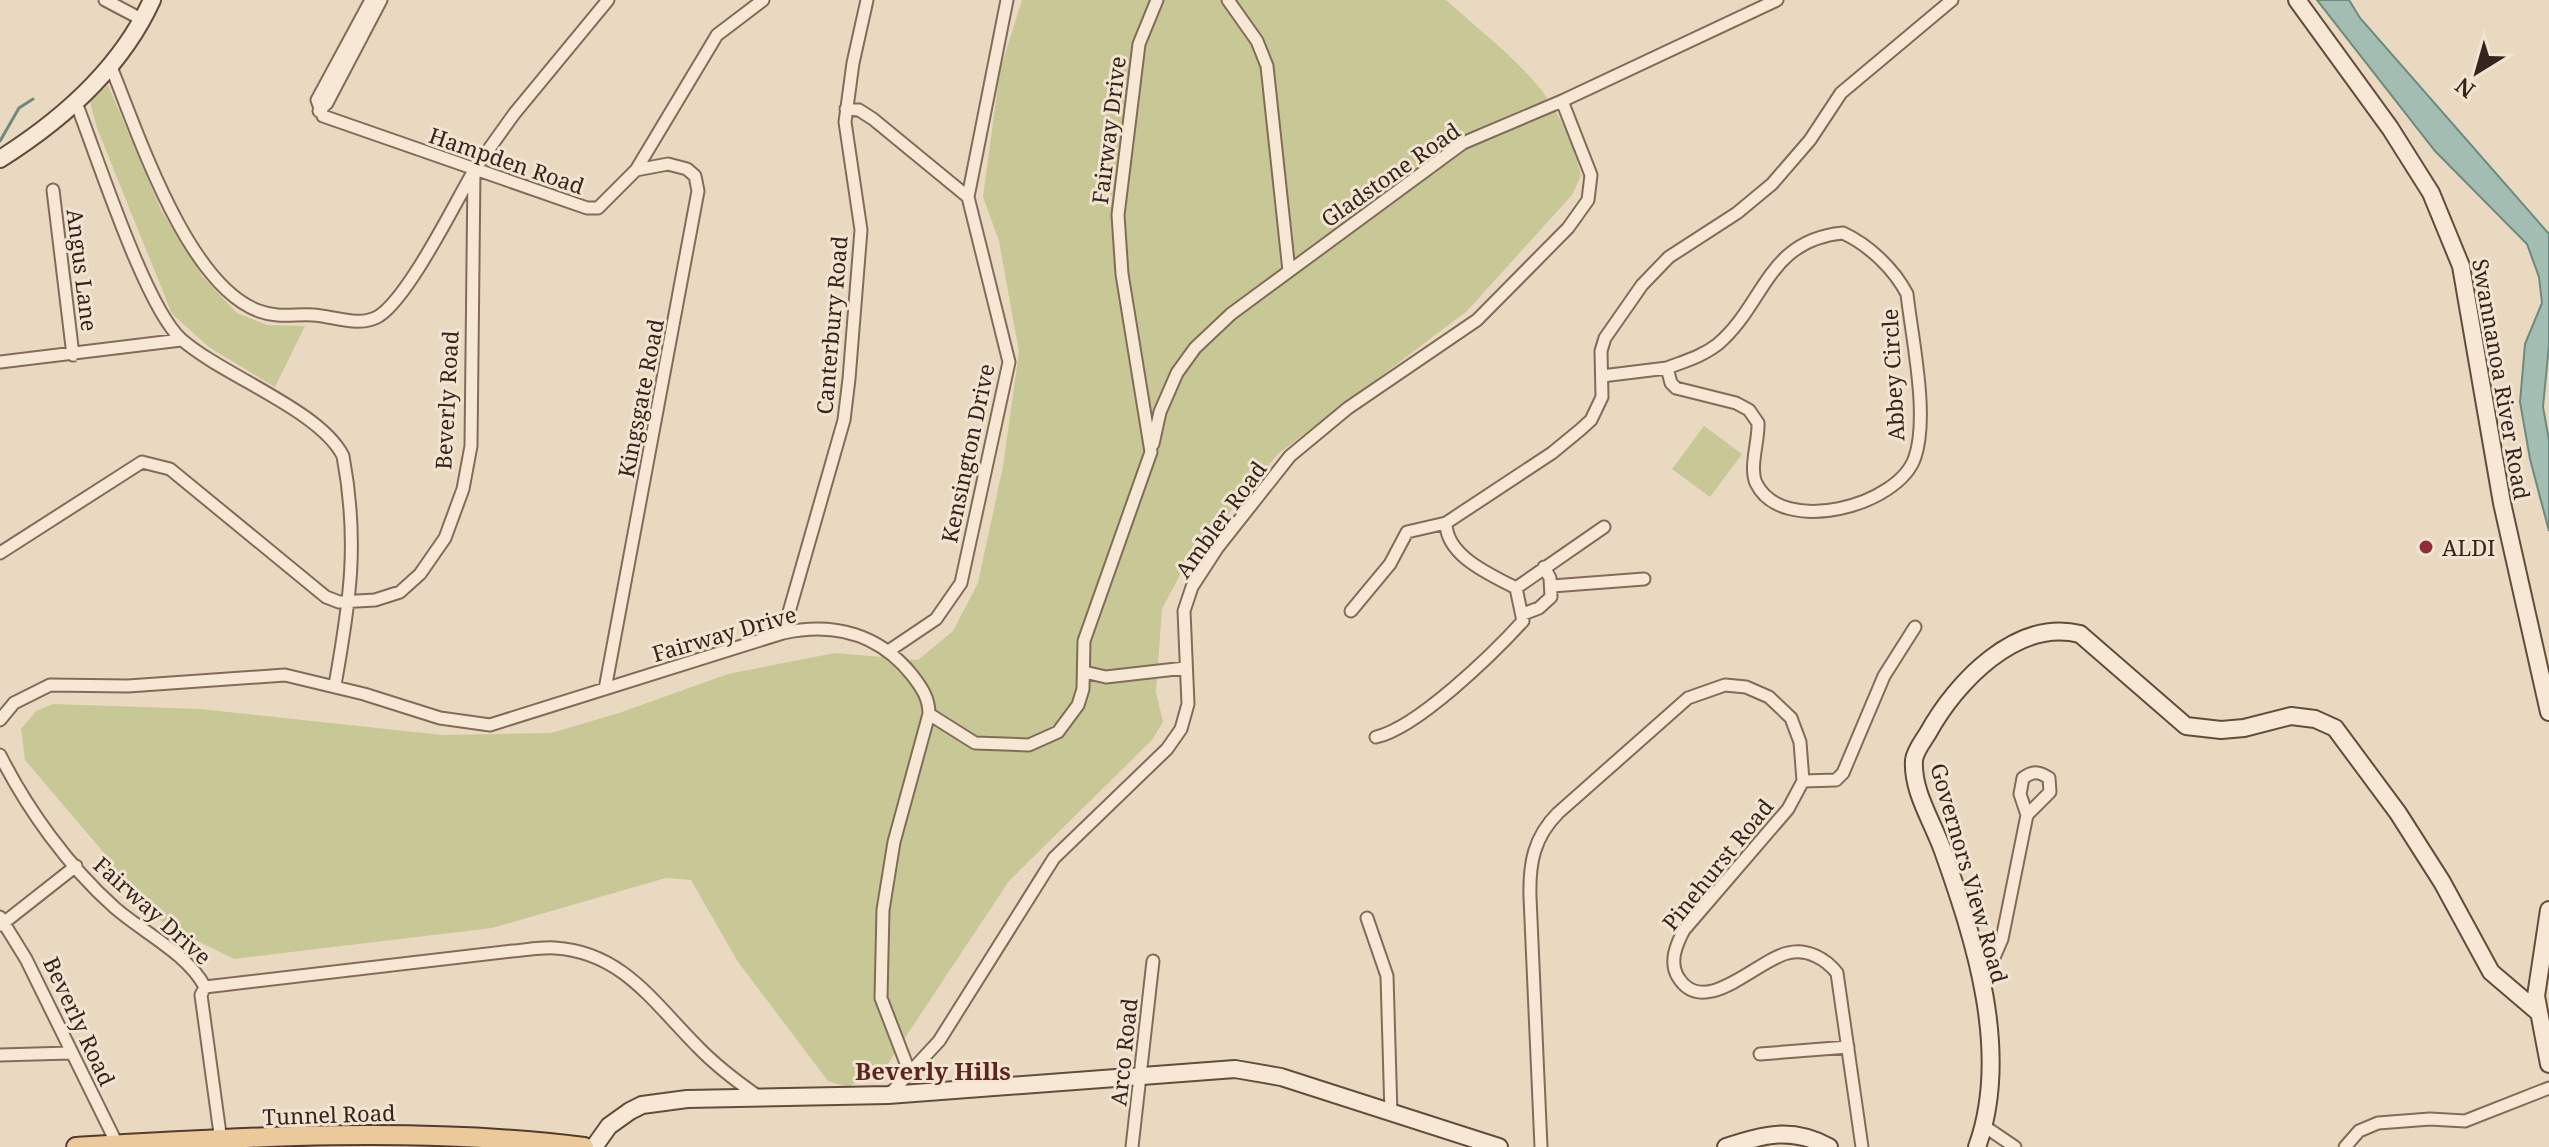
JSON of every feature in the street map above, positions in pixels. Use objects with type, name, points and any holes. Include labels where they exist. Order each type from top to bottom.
[{"type":"main road","name":"Tunnel Road","points":[[76,1147],[405,1135],[584,1147]]},
{"type":"street","points":[[105,0],[143,20]]},
{"type":"street","points":[[0,159],[75,100],[111,67],[143,20],[152,0]]},
{"type":"street","points":[[319,111],[317,100],[371,0]]},
{"type":"street","points":[[319,111],[327,103],[381,0]]},
{"type":"street","points":[[111,67],[162,191],[193,247],[219,282],[243,304],[273,316],[315,315],[355,321],[379,316],[427,254],[474,170],[514,114],[608,0]]},
{"type":"street","name":"Hampden Road","points":[[319,111],[330,120],[587,208],[598,208],[636,170],[717,35],[763,0]]},
{"type":"street","points":[[867,0],[846,109],[859,110],[873,119],[968,197]]},
{"type":"street","name":"Kensington Drive","points":[[890,650],[936,619],[961,583],[1009,362],[968,197],[1007,0]]},
{"type":"street","name":"Fairway Drive","points":[[1,715],[25,696],[50,685],[128,686],[285,675],[335,685],[474,725],[490,725],[804,629],[838,630],[868,638],[890,650],[920,685],[927,698],[929,714],[975,743],[1029,745],[1058,732],[1078,705],[1084,672],[1084,641],[1151,452],[1122,274],[1118,215],[1139,44],[1157,0]]},
{"type":"street","points":[[1228,0],[1257,41],[1267,66],[1289,271]]},
{"type":"street","name":"Gladstone Road","points":[[1151,452],[1160,412],[1184,361],[1231,314],[1463,143],[1562,101],[1777,0]]},
{"type":"street","points":[[1351,611],[1390,564],[1407,532],[1446,523],[1540,462],[1580,430],[1597,409],[1602,376],[1601,351],[1605,338],[1635,295],[1669,257],[1737,213],[1772,184],[1810,140],[1841,93],[1952,0]]},
{"type":"street","name":"Swannanoa River Road","points":[[2297,0],[2390,128],[2443,216],[2468,293],[2502,503],[2541,638],[2549,712]]},
{"type":"street","points":[[75,100],[153,297],[169,327],[181,340],[319,427],[338,445],[346,474],[354,545],[351,599],[335,685]]},
{"type":"street","name":"Ambler Road","points":[[888,1095],[939,1041],[1054,858],[1167,749],[1181,729],[1188,704],[1184,611],[1192,587],[1218,547],[1290,456],[1348,408],[1477,320],[1568,228],[1588,200],[1591,175],[1562,101]]},
{"type":"street","name":"Canterbury Road","points":[[783,633],[844,420],[849,379],[861,230],[846,109]]},
{"type":"street","name":"Kingsgate Road","points":[[605,689],[698,191],[695,176],[676,165],[636,170]]},
{"type":"street","name":"Beverly Road","points":[[0,553],[132,466],[151,463],[170,469],[326,597],[339,602],[375,600],[400,592],[420,574],[445,538],[463,489],[473,405],[474,170]]},
{"type":"street","name":"Angus Lane","points":[[53,190],[73,355]]},
{"type":"street","name":"Abbey Circle","points":[[1602,376],[1667,368],[1697,357],[1717,344],[1781,262],[1816,236],[1843,233],[1856,239],[1899,278],[1907,294],[1918,408],[1915,457],[1909,470],[1880,495],[1844,508],[1811,512],[1785,507],[1765,495],[1756,483],[1758,423],[1749,410],[1676,388],[1671,383],[1667,368]]},
{"type":"street","points":[[0,362],[181,340]]},
{"type":"street","points":[[1376,737],[1396,732],[1420,716],[1499,648],[1523,621],[1516,588],[1481,570],[1459,552],[1446,533],[1446,523]]},
{"type":"street","points":[[1516,588],[1604,527]]},
{"type":"street","points":[[1523,614],[1546,603],[1552,586],[1544,567]]},
{"type":"street","points":[[1552,586],[1644,579]]},
{"type":"street","points":[[1541,1147],[1529,867],[1545,826],[1688,698],[1725,685],[1746,687],[1769,697],[1791,718],[1800,742],[1803,781],[1836,780],[1843,773],[1884,676],[1915,627]]},
{"type":"street","name":"Governors View Road","points":[[1977,1147],[1991,1092],[1991,1057],[1982,985],[1952,877],[1920,796],[1914,757],[1935,719],[2001,650],[2035,635],[2059,630],[2080,634],[2186,726],[2221,730],[2291,716],[2315,719],[2335,728],[2428,859],[2491,972],[2538,1012]]},
{"type":"street","points":[[1084,672],[1106,677],[1185,668]]},
{"type":"street","points":[[905,1077],[906,1063],[881,998],[883,910],[894,842],[929,714]]},
{"type":"street","name":"Fairway Drive","points":[[0,755],[29,803],[103,897],[190,967],[205,987],[554,947],[605,962],[635,979],[699,1049],[729,1077],[759,1097]]},
{"type":"street","name":"Pinehurst Road","points":[[1803,781],[1788,809],[1684,930],[1675,947],[1674,970],[1682,984],[1699,992],[1717,991],[1789,952],[1816,955],[1837,973],[1862,1147]]},
{"type":"street","points":[[1982,985],[2002,939],[2027,815]]},
{"type":"street","points":[[2,921],[76,866]]},
{"type":"street","points":[[2549,910],[2537,983],[2538,1012],[2549,1064]]},
{"type":"street","points":[[1367,918],[1387,976],[1391,1114]]},
{"type":"street","name":"Beverly Road","points":[[2,921],[118,1147]]},
{"type":"street","name":"Arco Road","points":[[1132,1147],[1153,961]]},
{"type":"street","points":[[205,987],[201,995],[221,1141]]},
{"type":"street","points":[[1760,1054],[1848,1047]]},
{"type":"street","points":[[0,1055],[70,1053]]},
{"type":"street","points":[[594,1147],[609,1126],[642,1105],[759,1097],[888,1095],[1235,1069],[1258,1072],[1499,1147]]},
{"type":"street","points":[[2345,1147],[2359,1131],[2378,1123],[2430,1119],[2465,1121],[2549,1088]]},
{"type":"street","points":[[1984,1126],[2015,1147]]},
{"type":"street","points":[[1726,1147],[1775,1132],[1797,1134],[1829,1147]]},
{"type":"shaded area","points":[[1022,0],[1446,0],[1530,76],[1560,119],[1581,176],[1572,195],[1467,311],[1278,454],[1183,569],[1162,609],[1156,692],[1163,722],[1152,740],[1009,881],[883,1071],[847,1087],[828,1081],[738,962],[691,880],[666,878],[492,928],[234,959],[169,927],[133,897],[110,860],[25,760],[21,729],[36,711],[53,704],[200,709],[442,735],[551,733],[619,713],[728,674],[835,653],[918,660],[953,631],[978,583],[1003,466],[1019,352],[999,241],[983,197],[1000,70]]},
{"type":"shaded area","points":[[2317,0],[2349,0],[2360,18],[2549,234],[2549,345],[2543,407],[2549,440],[2549,531],[2530,459],[2520,402],[2525,344],[2542,303],[2539,277],[2527,244],[2435,151]]},
{"type":"shaded area","points":[[108,85],[161,210],[203,277],[237,313],[267,325],[305,326],[275,387],[210,348],[172,314],[97,128],[90,102]]},
{"type":"shaded area","points":[[1704,426],[1742,454],[1710,497],[1672,469]]},
{"type":"waterway","points":[[0,141],[19,108],[33,99]]},
{"type":"place","name":"ALDI","points":[[2426,547]]},
{"type":"district","name":"Beverly Hills","points":[[933,1070]]}]
